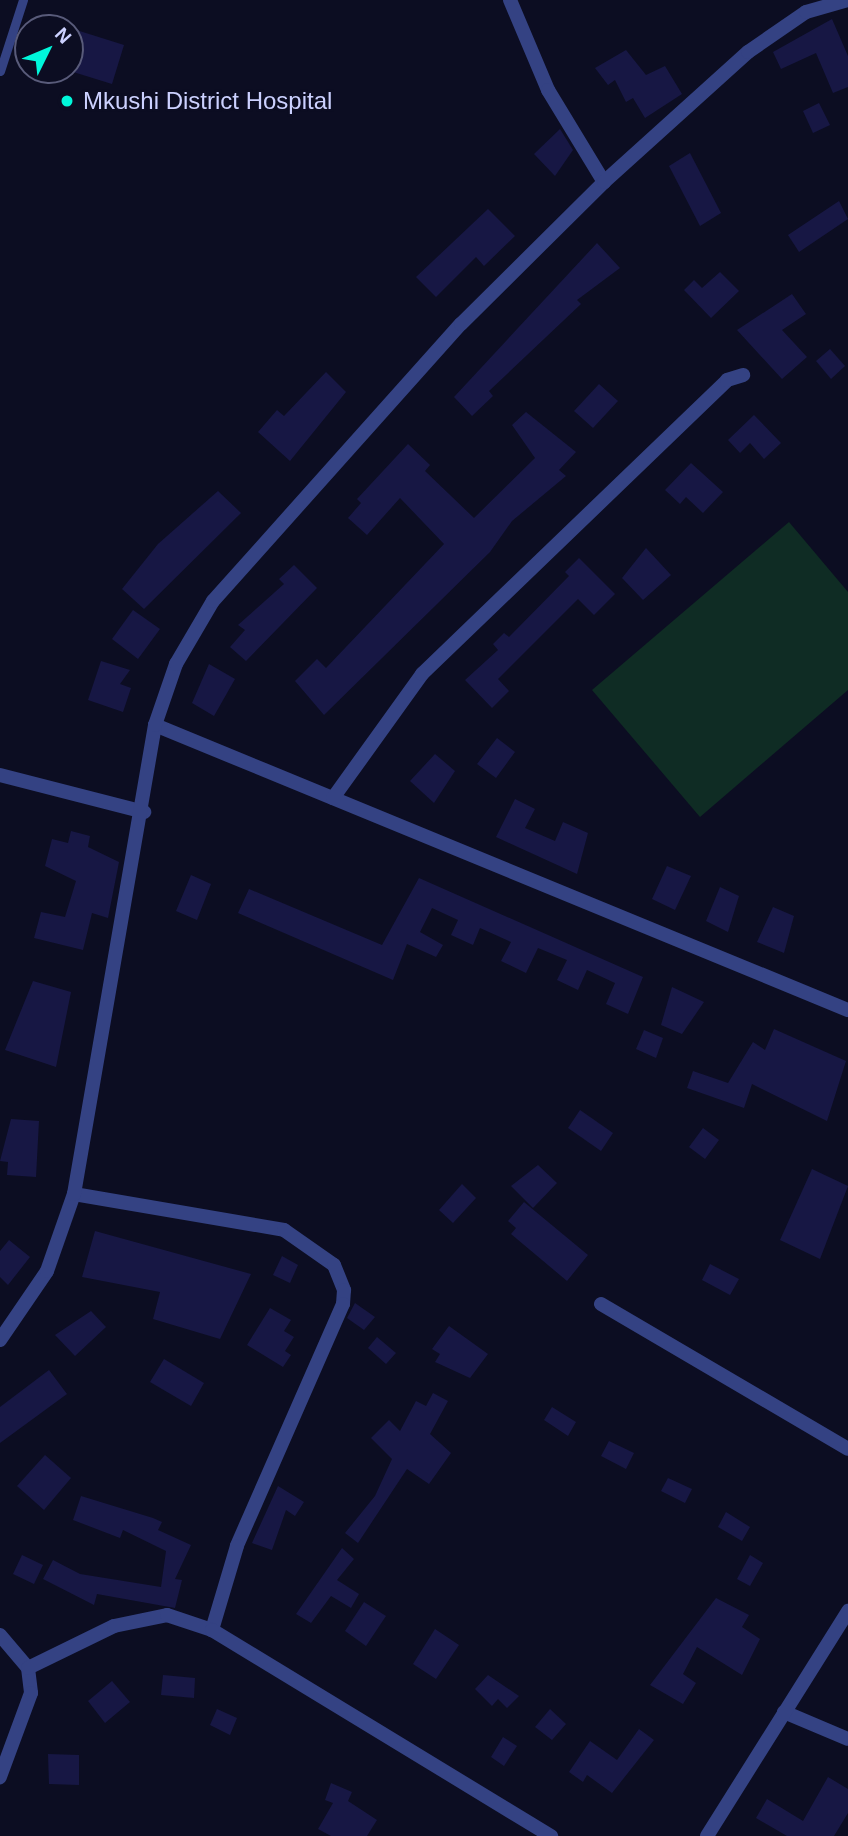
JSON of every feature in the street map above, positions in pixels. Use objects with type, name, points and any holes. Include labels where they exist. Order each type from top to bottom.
[{"type":"street","points":[[510,0],[548,90],[604,182]]},
{"type":"street","points":[[0,1340],[47,1271],[74,1194],[144,812],[155,725],[176,664],[213,601],[269,533],[461,324],[604,182],[748,52],[820,4],[848,0]]},
{"type":"street","points":[[333,798],[422,674],[727,380],[743,375]]},
{"type":"street","points":[[155,725],[848,1010]]},
{"type":"street","points":[[0,775],[144,812]]},
{"type":"street","points":[[74,1194],[284,1230],[334,1265],[344,1290],[343,1304],[237,1546],[212,1630]]},
{"type":"street","points":[[601,1304],[848,1449]]},
{"type":"street","points":[[707,1836],[848,1611]]},
{"type":"street","points":[[28,1668],[139,1618],[167,1615],[212,1630],[551,1836]]},
{"type":"street","points":[[0,1634],[28,1668],[25,1722],[0,1777]]},
{"type":"street","points":[[784,1712],[848,1739]]},
{"type":"lane","points":[[0,71],[23,0]]},
{"type":"green space","points":[[789,522],[848,592],[848,690],[700,817],[592,690]]},
{"type":"building","points":[[832,19],[848,56],[848,87],[833,93],[816,53],[781,69],[773,52]]},
{"type":"building","points":[[84,32],[124,45],[112,84],[84,75]]},
{"type":"building","points":[[626,50],[646,75],[665,66],[682,94],[645,118],[633,98],[626,102],[615,80],[608,85],[595,68]]},
{"type":"building","points":[[819,103],[830,125],[813,133],[803,111]]},
{"type":"building","points":[[560,129],[573,150],[555,176],[534,154]]},
{"type":"building","points":[[690,153],[721,213],[700,226],[669,166]]},
{"type":"building","points":[[839,201],[848,219],[799,252],[788,235]]},
{"type":"building","points":[[488,209],[515,236],[484,266],[476,257],[436,297],[416,277]]},
{"type":"building","points":[[597,243],[620,268],[577,300],[581,304],[489,391],[493,396],[472,416],[454,397]]},
{"type":"building","points":[[720,272],[739,291],[711,318],[684,290],[694,280],[702,288]]},
{"type":"building","points":[[792,294],[806,314],[782,330],[807,357],[782,379],[737,330]]},
{"type":"building","points":[[830,349],[845,366],[831,379],[816,361]]},
{"type":"building","points":[[326,372],[346,392],[290,461],[258,432],[277,410],[284,416]]},
{"type":"building","points":[[599,384],[618,401],[593,428],[574,411]]},
{"type":"building","points":[[526,412],[576,452],[559,470],[566,476],[512,521],[490,552],[324,715],[295,681],[317,659],[326,668],[444,544],[400,498],[367,535],[348,518],[361,503],[357,499],[408,444],[430,465],[425,471],[474,518],[535,458],[512,425]]},
{"type":"building","points":[[754,415],[781,443],[764,459],[750,443],[740,453],[728,440]]},
{"type":"building","points":[[691,463],[723,492],[703,513],[686,497],[680,504],[665,490]]},
{"type":"building","points":[[218,491],[241,513],[144,609],[122,589],[158,544]]},
{"type":"building","points":[[646,548],[671,575],[643,600],[622,578]]},
{"type":"building","points":[[579,558],[615,594],[594,615],[578,599],[498,679],[509,691],[492,708],[465,680],[498,650],[493,644],[504,633],[509,637],[569,576],[565,572]]},
{"type":"building","points":[[294,565],[317,588],[246,661],[230,647],[245,630],[238,625],[284,584],[279,579]]},
{"type":"building","points":[[133,610],[160,629],[138,659],[112,639]]},
{"type":"building","points":[[101,661],[130,670],[120,684],[131,688],[123,712],[88,700]]},
{"type":"building","points":[[209,664],[235,679],[214,716],[192,703]]},
{"type":"building","points":[[497,738],[515,752],[496,778],[477,764]]},
{"type":"building","points":[[435,754],[455,771],[434,803],[410,781]]},
{"type":"building","points":[[515,799],[535,809],[525,828],[555,841],[563,822],[588,833],[577,874],[496,837]]},
{"type":"building","points":[[71,831],[90,836],[88,847],[119,862],[108,918],[92,913],[83,950],[34,938],[41,912],[65,917],[76,881],[45,866],[52,839],[68,843]]},
{"type":"building","points":[[667,866],[691,876],[675,910],[652,899]]},
{"type":"building","points":[[191,875],[211,884],[197,920],[176,911]]},
{"type":"building","points":[[419,878],[643,977],[628,1014],[606,1004],[615,983],[587,970],[578,990],[557,980],[567,960],[538,948],[526,973],[501,961],[511,942],[480,928],[473,945],[451,935],[458,920],[432,908],[420,932],[443,945],[436,957],[407,944],[393,980],[238,913],[249,889],[382,945]]},
{"type":"building","points":[[720,887],[739,896],[728,932],[706,921]]},
{"type":"building","points":[[773,907],[794,916],[784,953],[757,942]]},
{"type":"building","points":[[33,981],[71,992],[56,1067],[5,1050]]},
{"type":"building","points":[[672,987],[704,1002],[682,1034],[661,1025]]},
{"type":"building","points":[[774,1029],[846,1061],[827,1121],[752,1084],[744,1108],[687,1088],[693,1071],[728,1083],[753,1042],[765,1050]]},
{"type":"building","points":[[644,1030],[663,1038],[656,1058],[636,1049]]},
{"type":"building","points":[[580,1110],[613,1133],[601,1151],[568,1128]]},
{"type":"building","points":[[11,1119],[39,1121],[36,1177],[7,1175],[8,1162],[0,1161]]},
{"type":"building","points":[[703,1128],[719,1140],[705,1159],[689,1147]]},
{"type":"building","points":[[538,1165],[557,1183],[533,1208],[511,1186]]},
{"type":"building","points":[[812,1169],[848,1186],[820,1259],[780,1240]]},
{"type":"building","points":[[462,1184],[476,1198],[453,1223],[439,1210]]},
{"type":"building","points":[[524,1202],[588,1255],[567,1281],[511,1234],[516,1228],[508,1221]]},
{"type":"building","points":[[95,1231],[251,1274],[220,1339],[153,1319],[160,1292],[82,1277]]},
{"type":"building","points":[[9,1240],[30,1257],[8,1285],[0,1277],[0,1251]]},
{"type":"building","points":[[282,1256],[298,1265],[290,1283],[273,1275]]},
{"type":"building","points":[[710,1264],[739,1279],[730,1295],[702,1280]]},
{"type":"building","points":[[355,1303],[375,1317],[364,1330],[347,1318]]},
{"type":"building","points":[[270,1308],[291,1320],[284,1331],[294,1337],[285,1351],[291,1355],[283,1367],[247,1345]]},
{"type":"building","points":[[91,1311],[106,1327],[75,1356],[55,1335]]},
{"type":"building","points":[[449,1326],[488,1354],[470,1378],[435,1362],[440,1354],[432,1349]]},
{"type":"building","points":[[377,1337],[396,1353],[386,1364],[368,1348]]},
{"type":"building","points":[[164,1359],[204,1383],[191,1406],[150,1382]]},
{"type":"building","points":[[49,1370],[67,1394],[0,1443],[0,1407]]},
{"type":"building","points":[[433,1393],[448,1401],[430,1434],[451,1453],[429,1484],[407,1469],[358,1543],[345,1533],[375,1496],[392,1459],[371,1438],[389,1420],[400,1431],[416,1401],[426,1406]]},
{"type":"building","points":[[552,1407],[576,1422],[568,1436],[544,1420]]},
{"type":"building","points":[[609,1441],[634,1453],[626,1469],[601,1456]]},
{"type":"building","points":[[45,1455],[71,1478],[44,1510],[17,1486]]},
{"type":"building","points":[[668,1478],[692,1489],[685,1503],[661,1491]]},
{"type":"building","points":[[278,1486],[304,1502],[295,1516],[286,1510],[272,1550],[252,1543]]},
{"type":"building","points":[[81,1496],[162,1522],[158,1530],[191,1545],[175,1579],[182,1580],[175,1608],[97,1594],[94,1605],[43,1579],[53,1560],[80,1574],[161,1587],[166,1551],[123,1530],[120,1538],[73,1520]]},
{"type":"building","points":[[726,1512],[750,1527],[742,1541],[718,1527]]},
{"type":"building","points":[[342,1548],[354,1559],[337,1580],[359,1594],[351,1608],[331,1596],[311,1623],[296,1614]]},
{"type":"building","points":[[22,1555],[43,1565],[34,1584],[13,1574]]},
{"type":"building","points":[[750,1555],[763,1563],[750,1586],[737,1579]]},
{"type":"building","points":[[716,1598],[749,1615],[742,1627],[760,1639],[742,1675],[697,1647],[683,1674],[696,1683],[683,1704],[650,1685]]},
{"type":"building","points":[[364,1602],[386,1616],[366,1646],[345,1631]]},
{"type":"building","points":[[435,1629],[459,1645],[436,1679],[413,1664]]},
{"type":"building","points":[[163,1675],[195,1678],[194,1698],[161,1695]]},
{"type":"building","points":[[488,1675],[519,1696],[507,1708],[498,1699],[492,1706],[475,1689]]},
{"type":"building","points":[[112,1681],[130,1702],[105,1723],[88,1701]]},
{"type":"building","points":[[217,1709],[237,1718],[230,1735],[210,1725]]},
{"type":"building","points":[[550,1709],[566,1724],[552,1740],[535,1727]]},
{"type":"building","points":[[639,1729],[654,1740],[612,1793],[587,1775],[583,1782],[569,1772],[590,1741],[617,1760]]},
{"type":"building","points":[[503,1737],[517,1746],[504,1766],[491,1757]]},
{"type":"building","points":[[48,1754],[79,1755],[79,1785],[49,1784]]},
{"type":"building","points":[[828,1777],[848,1789],[848,1813],[834,1836],[787,1836],[756,1818],[767,1799],[803,1821]]},
{"type":"building","points":[[331,1783],[352,1792],[348,1801],[377,1820],[367,1836],[331,1836],[318,1829],[333,1803],[325,1800]]},
{"type":"place","name":"Mkushi District Hospital","points":[[67,101]]}]
